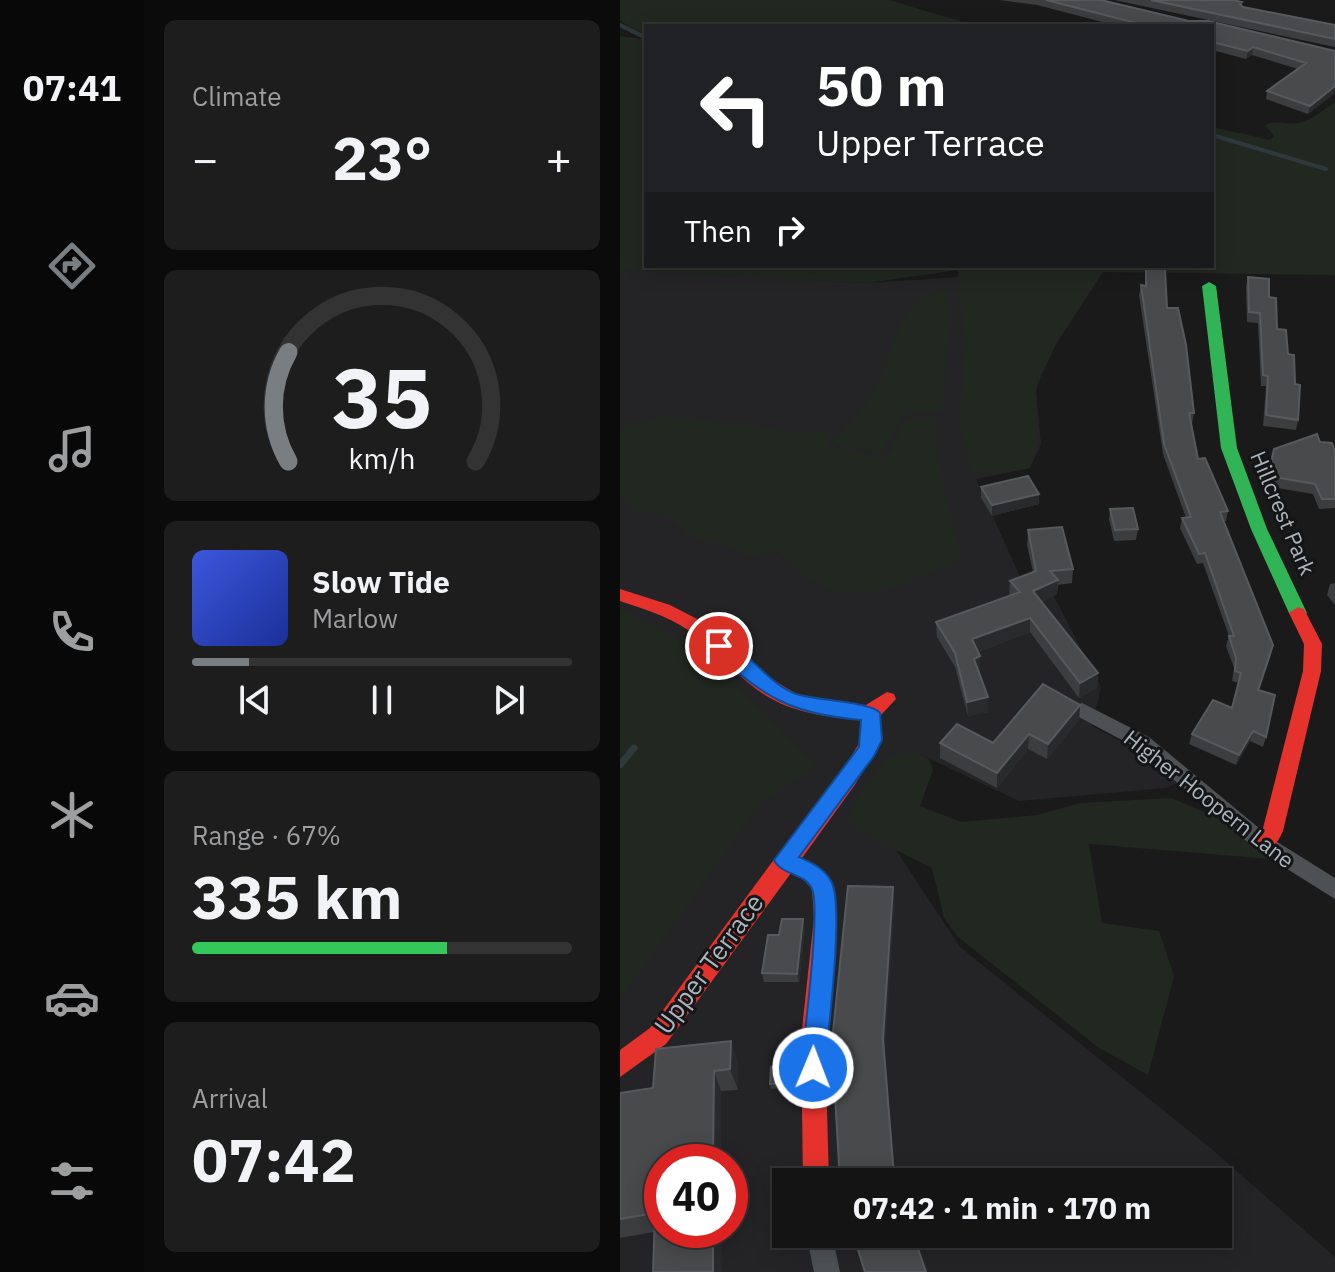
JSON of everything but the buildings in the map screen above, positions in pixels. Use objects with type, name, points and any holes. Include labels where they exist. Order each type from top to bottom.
[{"type":"street","name":"Hillcrest Park","points":[[1209,286],[1229,448],[1259,529],[1313,644],[1312,671],[1273,831],[1264,844]]},
{"type":"street","points":[[620,595],[679,616],[763,685],[789,700],[831,710],[870,713],[887,699]]},
{"type":"street","name":"Higher Hoopern Lane","points":[[1082,710],[1142,742],[1264,844],[1335,890]]},
{"type":"street","name":"Upper Terrace","points":[[620,1065],[658,1036],[867,751],[872,740],[870,713]]},
{"type":"street","points":[[785,860],[810,872],[823,886],[825,918],[813,1038],[816,1168]]},
{"type":"street","points":[[822,1248],[827,1272]]},
{"type":"shaded area","points":[[620,0],[889,0],[970,24],[644,24],[644,39],[620,20]]},
{"type":"shaded area","points":[[620,36],[644,39],[644,268],[1214,268],[1214,127],[1270,140],[1274,136],[1265,125],[1300,123],[1335,103],[1335,275],[1103,272],[1056,344],[1036,387],[1038,443],[1027,469],[995,474],[971,471],[960,422],[965,344],[958,270],[867,283],[635,270],[620,272]]},
{"type":"shaded area","points":[[620,268],[867,283],[1037,272],[1049,344],[1036,391],[1041,444],[1030,468],[976,479],[1022,581],[1046,581],[1101,687],[1092,726],[1152,758],[1180,782],[1166,788],[1019,801],[915,752],[859,794],[960,947],[1208,1146],[1335,1257],[1335,1272],[620,1272]]},
{"type":"shaded area","points":[[945,289],[951,312],[942,411],[904,413],[881,454],[831,443],[872,396],[904,318],[914,305]]},
{"type":"shaded area","points":[[666,416],[813,434],[831,429],[829,445],[883,458],[891,451],[903,421],[934,418],[938,458],[961,556],[951,564],[888,587],[855,593],[839,591],[811,579],[777,552],[751,556],[685,532],[668,516],[635,509],[620,498],[620,428]]},
{"type":"shaded area","points":[[620,609],[703,653],[818,766],[760,804],[620,1000]]},
{"type":"shaded area","points":[[916,752],[929,759],[933,770],[920,806],[961,822],[1037,815],[1080,803],[1171,798],[1218,818],[1270,859],[1089,844],[1102,923],[1159,931],[1174,976],[1148,1075],[1099,1048],[958,937],[944,918],[932,868],[882,843],[848,821],[859,794],[890,756]]},
{"type":"waterway","points":[[620,25],[644,37]]},
{"type":"waterway","points":[[1214,136],[1326,169]]},
{"type":"waterway","points":[[620,765],[634,748]]},
{"type":"traffic: fast","points":[[1209,286],[1229,448],[1259,529],[1298,613]]},
{"type":"traffic: jam","points":[[620,595],[664,610],[695,625],[767,687],[791,700],[820,708],[870,713],[887,699]]},
{"type":"traffic: jam","points":[[1264,844],[1273,831],[1312,671],[1313,644],[1298,613]]},
{"type":"traffic: jam","points":[[620,1065],[658,1036],[847,780],[872,740],[870,713]]},
{"type":"traffic: jam","points":[[785,860],[810,872],[823,886],[825,918],[813,1038],[816,1168]]},
{"type":"route","points":[[719,646],[763,685],[789,700],[831,710],[870,713],[872,740],[867,751],[785,860],[810,872],[823,886],[825,918],[813,1068]]}]
